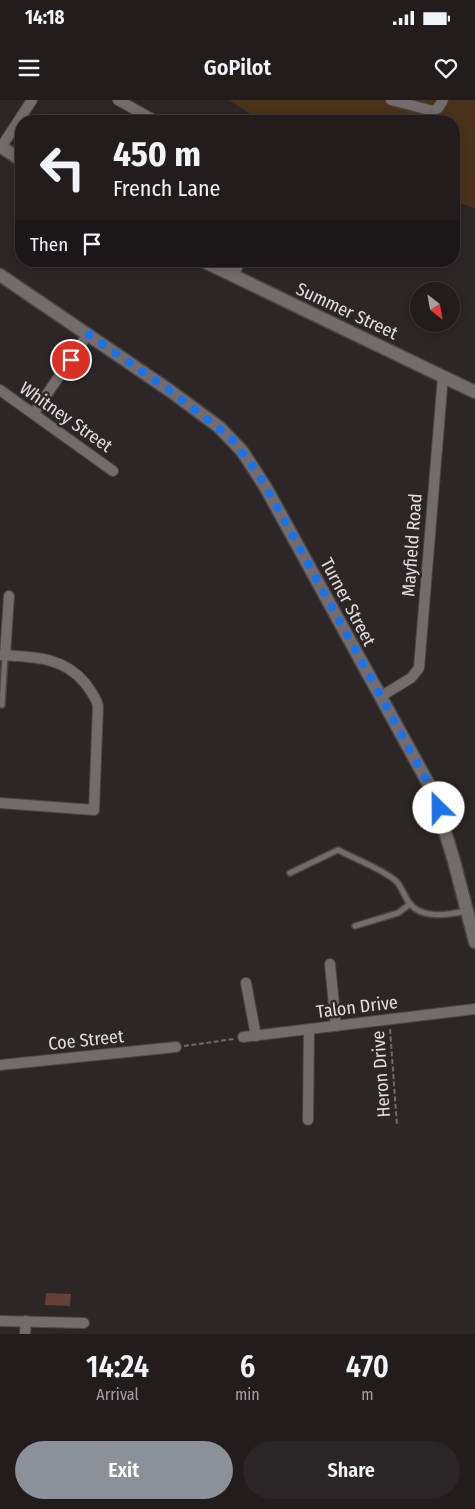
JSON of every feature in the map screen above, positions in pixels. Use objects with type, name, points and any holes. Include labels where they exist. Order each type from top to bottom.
[{"type":"main road","points":[[0,147],[15,156]]},
{"type":"main road","name":"Summer Street","points":[[215,267],[475,392]]},
{"type":"main road","name":"Turner Street","points":[[0,275],[88,334],[219,427],[242,451],[266,488],[433,792],[475,942]]},
{"type":"street","points":[[22,115],[32,100]]},
{"type":"street","points":[[118,100],[145,115]]},
{"type":"street","points":[[391,100],[433,111],[438,108],[443,100]]},
{"type":"street","points":[[0,147],[15,125]]},
{"type":"street","points":[[233,276],[237,267]]},
{"type":"street","points":[[34,412],[88,334]]},
{"type":"street","name":"Mayfield Road","points":[[380,697],[411,678],[419,668],[443,376]]},
{"type":"street","name":"Whitney Street","points":[[0,390],[34,412],[113,471]]},
{"type":"street","points":[[0,803],[94,810],[98,729],[98,706],[95,698],[82,680],[58,662],[2,656],[9,596]]},
{"type":"street","points":[[330,964],[336,1026]]},
{"type":"street","points":[[246,983],[256,1036]]},
{"type":"street","name":"Talon Drive","points":[[244,1038],[475,1009]]},
{"type":"street","points":[[308,1120],[309,1030]]},
{"type":"street","name":"Coe Street","points":[[0,1066],[176,1047]]},
{"type":"street","points":[[0,1321],[84,1323]]},
{"type":"street","points":[[25,1334],[26,1321]]},
{"type":"lane","points":[[2,656],[2,705]]},
{"type":"lane","points":[[290,873],[338,850],[397,882],[410,904],[431,914],[446,915],[466,911]]},
{"type":"lane","points":[[355,926],[398,913],[410,904]]},
{"type":"path","name":"Heron Drive","points":[[390,1020],[397,1126]]},
{"type":"path","points":[[176,1047],[244,1038]]},
{"type":"shaded area","points":[[229,100],[475,100],[475,208],[460,203],[460,115],[252,115]]},
{"type":"building","points":[[46,1293],[71,1294],[70,1306],[45,1305]]},
{"type":"route","points":[[71,360],[88,334],[219,427],[242,451],[258,473],[281,514],[433,792],[439,808]]}]
